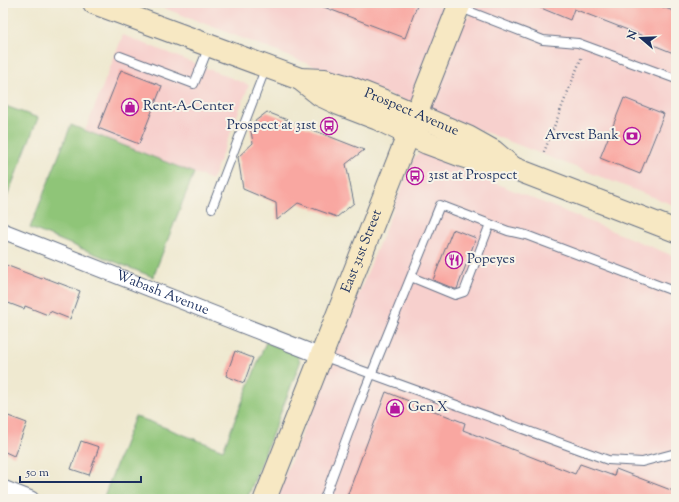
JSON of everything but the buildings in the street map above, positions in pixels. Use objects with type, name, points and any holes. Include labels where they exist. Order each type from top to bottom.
[{"type":"main road","name":"Prospect Avenue","points":[[94,3],[300,79],[320,95],[378,119],[412,125],[427,143],[488,164],[513,168],[676,231]]},
{"type":"main road","name":"East 31st Street","points":[[265,499],[412,125],[455,4]]},
{"type":"street","name":"Wabash Avenue","points":[[3,231],[321,356]]},
{"type":"street","points":[[3,488],[31,499]]},
{"type":"lane","points":[[455,4],[543,40],[578,43],[676,79]]},
{"type":"lane","points":[[120,56],[194,84],[209,46]]},
{"type":"lane","points":[[212,208],[266,67]]},
{"type":"lane","points":[[324,499],[372,373],[440,205],[508,231],[526,235],[676,292]]},
{"type":"lane","points":[[411,277],[455,295],[464,292],[490,224]]},
{"type":"lane","points":[[321,356],[372,373],[608,460],[642,462],[676,453]]},
{"type":"path","points":[[544,152],[582,55]]},
{"type":"shaded area","points":[[151,3],[430,3],[469,18],[475,3],[676,3],[676,206]]},
{"type":"shaded area","points":[[123,35],[249,85],[212,180],[85,131]]},
{"type":"shaded area","points":[[419,153],[676,257],[676,499],[275,499],[414,158]]},
{"type":"green space","points":[[3,105],[38,118],[3,207]]},
{"type":"green space","points":[[71,125],[194,173],[153,277],[30,228]]},
{"type":"green space","points":[[266,342],[298,355],[300,363],[247,499],[103,499],[135,416],[223,450]]},
{"type":"place","name":"Rent-A-Center","points":[[130,107]]},
{"type":"place","name":"Prospect at 31st","points":[[329,126]]},
{"type":"place","name":"Arvest Bank","points":[[632,136]]},
{"type":"place","name":"31st at Prospect","points":[[415,176]]},
{"type":"place","name":"Popeyes","points":[[454,260]]},
{"type":"place","name":"Gen X","points":[[395,408]]}]
